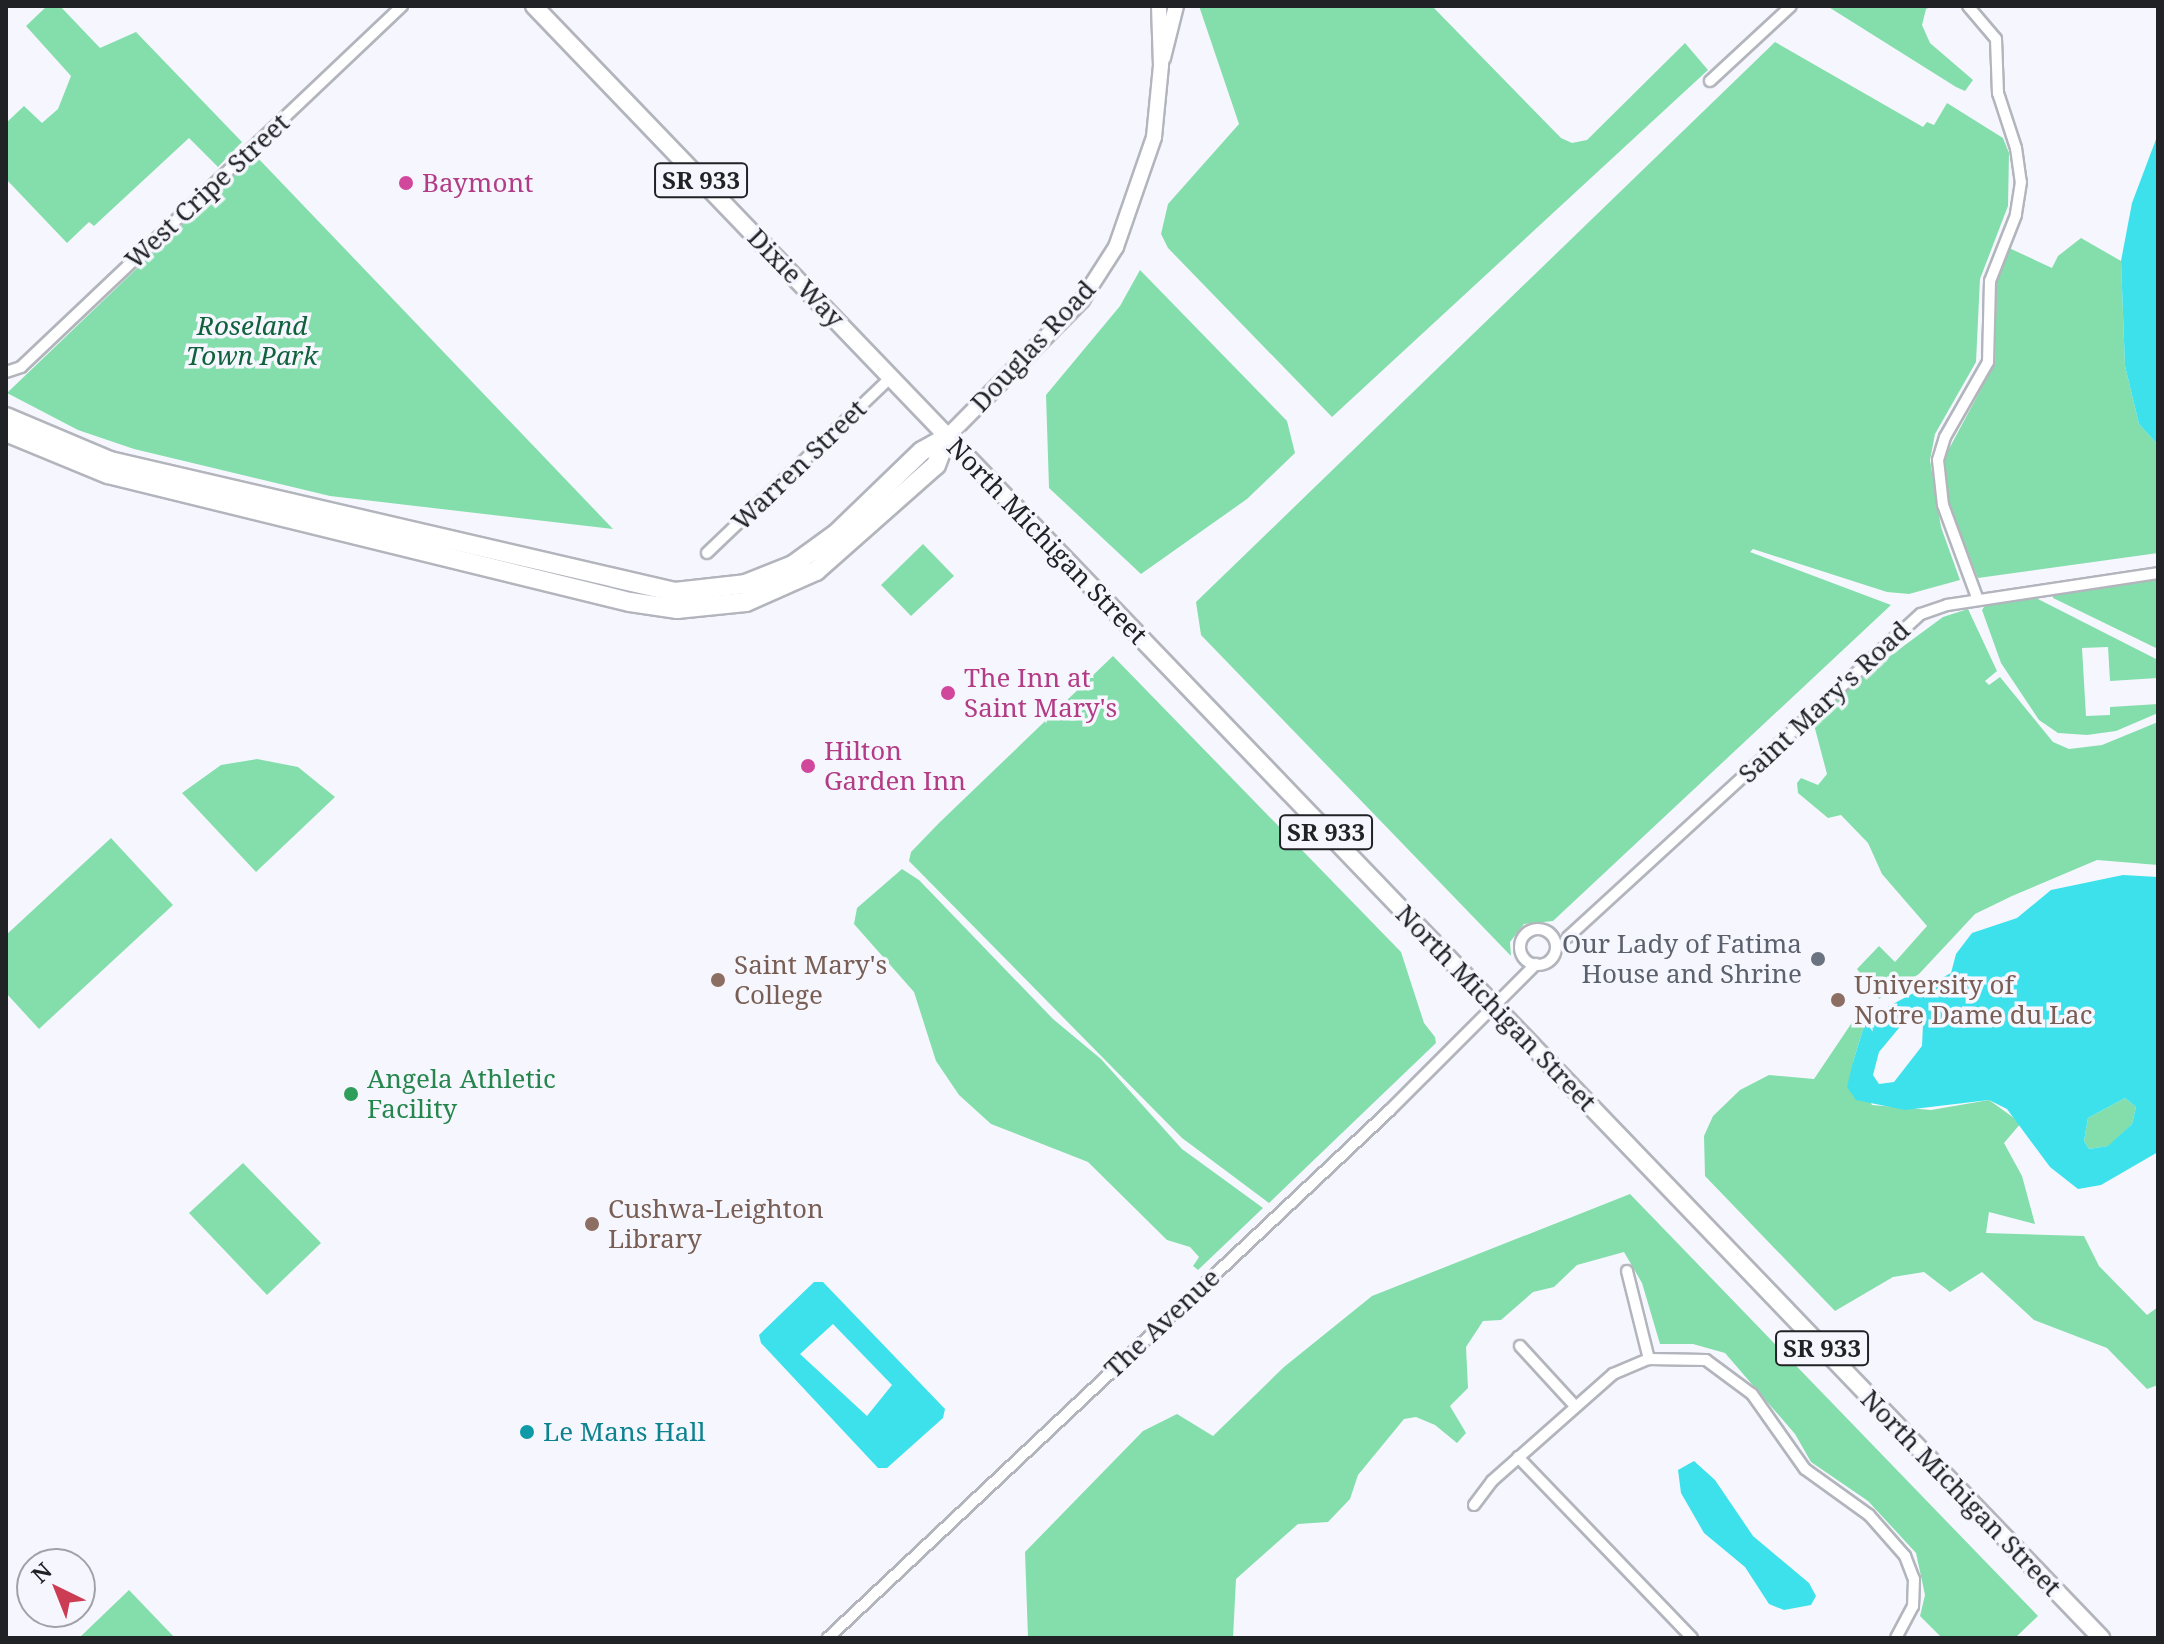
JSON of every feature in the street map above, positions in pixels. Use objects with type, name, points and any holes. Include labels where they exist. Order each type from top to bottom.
[{"type":"highway","points":[[6,417],[110,461],[675,592],[745,584],[793,565],[837,533],[922,451],[947,437]]},
{"type":"highway","points":[[6,432],[108,474],[630,602],[677,609],[746,602],[816,571],[936,465],[947,437]]},
{"type":"main road","name":"Dixie Way","points":[[534,6],[890,378]]},
{"type":"main road","name":"North Michigan Street","points":[[890,378],[2101,1638]]},
{"type":"street","name":"West Cripe Street","points":[[8,372],[402,6]]},
{"type":"street","name":"Douglas Road","points":[[1159,6],[1161,66]]},
{"type":"street","name":"Douglas Road","points":[[947,437],[1082,300],[1116,247],[1145,172],[1161,66],[1176,6]]},
{"type":"street","points":[[1710,81],[1791,6]]},
{"type":"street","points":[[1968,6],[1996,39],[1998,93],[2016,148],[2021,182],[2013,225],[1990,281],[1988,362],[1938,460],[1950,530],[1978,600]]},
{"type":"street","name":"Warren Street","points":[[707,553],[890,378]]},
{"type":"street","name":"Saint Mary's Road","points":[[1495,1007],[1536,964],[1548,962],[1556,946],[1890,639],[1932,609],[2158,573]]},
{"type":"street","points":[[1536,964],[1520,950],[1525,934],[1542,929],[1556,946]]},
{"type":"street","name":"The Avenue","points":[[828,1638],[1495,1007]]},
{"type":"street","points":[[1627,1271],[1649,1359]]},
{"type":"street","points":[[1520,1346],[1574,1405]]},
{"type":"street","points":[[1474,1505],[1518,1457],[1613,1374],[1649,1359],[1690,1357],[1731,1374],[1768,1411],[1818,1483],[1883,1529],[1905,1556],[1914,1579],[1913,1606],[1896,1638]]},
{"type":"street","points":[[1518,1457],[1692,1638]]},
{"type":"green space","points":[[47,6],[60,6],[100,48],[136,32],[242,142],[218,167],[189,138],[94,226],[89,222],[67,243],[6,179],[6,123],[24,106],[42,123],[58,109],[71,76],[26,26]]},
{"type":"green space","points":[[1199,6],[1432,6],[1561,138],[1572,143],[1587,140],[1685,43],[1708,70],[1332,417],[1168,248],[1161,234],[1168,204],[1239,124]]},
{"type":"green space","points":[[1827,6],[1933,6],[1926,9],[1922,25],[1930,43],[1973,80],[1965,91],[1956,87]]},
{"type":"green space","points":[[1775,42],[1923,127],[1927,122],[1934,125],[1947,103],[2003,138],[2009,153],[2008,206],[1980,279],[1976,362],[1935,434],[1930,460],[1941,527],[1960,580],[1909,594],[1887,592],[1753,549],[1750,552],[1891,605],[1553,921],[1524,924],[1510,942],[1511,956],[1201,635],[1196,602]]},
{"type":"green space","name":"Roseland Town Park","points":[[255,155],[613,529],[330,496],[134,449],[78,430],[7,393]]},
{"type":"green space","points":[[2081,238],[2121,261],[2125,366],[2139,424],[2158,445],[2158,553],[1978,578],[1949,504],[1943,460],[1995,363],[1997,269],[2007,247],[2052,268],[2058,256]]},
{"type":"green space","points":[[1140,270],[1287,421],[1295,453],[1247,499],[1141,574],[1049,488],[1046,395],[1120,306]]},
{"type":"green space","points":[[923,544],[954,576],[911,616],[881,585]]},
{"type":"green space","points":[[2158,578],[2158,649],[2053,598],[2053,594]]},
{"type":"green space","points":[[2036,598],[2158,660],[2158,678],[2110,681],[2108,647],[2082,648],[2086,716],[2110,715],[2110,707],[2158,704],[2158,713],[2116,731],[2087,735],[2058,733],[2039,720],[2001,663],[1982,610],[1986,604]]},
{"type":"green space","points":[[1968,609],[1997,671],[1985,681],[1989,685],[2000,677],[2053,742],[2069,749],[2102,745],[2158,722],[2158,865],[2097,860],[2012,896],[1975,914],[1919,974],[1879,999],[1857,969],[1879,946],[1895,962],[1927,926],[1882,874],[1868,843],[1841,815],[1828,818],[1798,793],[1797,783],[1801,778],[1818,785],[1827,774],[1813,721],[1856,681],[1943,617]]},
{"type":"green space","points":[[1113,656],[1401,952],[1424,1023],[1435,1037],[1436,1043],[1269,1203],[1182,1138],[909,861],[911,852],[939,823]]},
{"type":"green space","points":[[257,759],[298,767],[335,797],[256,872],[182,793],[221,765]]},
{"type":"green space","points":[[111,838],[173,905],[39,1029],[6,993],[6,935]]},
{"type":"green space","points":[[902,869],[919,880],[1053,1019],[1101,1059],[1182,1149],[1263,1208],[1198,1270],[1193,1266],[1199,1257],[1190,1247],[1167,1240],[1088,1162],[991,1124],[959,1095],[936,1061],[914,992],[854,924],[857,908]]},
{"type":"green space","points":[[1853,1021],[1865,1023],[1853,1062],[1872,1105],[1931,1110],[1989,1100],[2021,1123],[2004,1143],[2022,1176],[2035,1224],[1989,1212],[1986,1233],[2084,1236],[2099,1266],[2147,1315],[2158,1307],[2158,1385],[2147,1389],[2107,1348],[2034,1320],[1982,1272],[1950,1292],[1924,1272],[1893,1277],[1835,1311],[1705,1176],[1704,1136],[1713,1116],[1740,1090],[1769,1075],[1814,1079]]},
{"type":"green space","points":[[2125,1098],[2136,1107],[2132,1124],[2109,1146],[2089,1149],[2084,1141],[2088,1118]]},
{"type":"green space","points":[[243,1163],[321,1243],[267,1295],[189,1213]]},
{"type":"green space","points":[[1630,1194],[2038,1616],[2015,1638],[1942,1638],[1920,1616],[1925,1595],[1916,1553],[1868,1501],[1811,1462],[1795,1434],[1725,1353],[1693,1344],[1660,1344],[1642,1283],[1624,1252],[1577,1265],[1554,1287],[1533,1292],[1501,1320],[1483,1321],[1466,1347],[1468,1388],[1450,1406],[1466,1433],[1457,1443],[1435,1425],[1416,1417],[1404,1419],[1358,1475],[1350,1499],[1328,1522],[1298,1524],[1236,1579],[1233,1638],[1028,1638],[1025,1552],[1143,1431],[1177,1414],[1213,1436],[1284,1367],[1372,1296]]},
{"type":"green space","points":[[129,1590],[175,1638],[79,1638],[89,1628],[96,1628],[96,1622]]},
{"type":"water","points":[[2158,134],[2158,445],[2139,424],[2125,366],[2121,261],[2132,203]]},
{"type":"water","points":[[2123,875],[2158,877],[2158,1152],[2101,1185],[2078,1189],[2050,1167],[2007,1109],[1989,1100],[1905,1110],[1856,1100],[1847,1087],[1865,1023],[1876,1013],[1951,973],[1956,954],[1972,933],[2017,918],[2051,890]],"holes":[[[1909,1016],[1923,1023],[1922,1046],[1894,1082],[1879,1084],[1873,1075],[1879,1052]],[[2125,1098],[2136,1107],[2132,1124],[2108,1146],[2089,1149],[2084,1141],[2088,1118]]]},
{"type":"water","points":[[814,1282],[823,1282],[945,1409],[943,1418],[887,1468],[878,1468],[761,1343],[759,1335]],"holes":[[[833,1324],[892,1385],[867,1416],[800,1354]]]},
{"type":"water","points":[[1694,1461],[1715,1480],[1753,1536],[1809,1583],[1816,1596],[1811,1605],[1784,1610],[1769,1604],[1745,1567],[1704,1533],[1681,1493],[1678,1470]]},
{"type":"place","name":"Baymont","points":[[406,183]]},
{"type":"place","name":"The Inn at Saint Mary's","points":[[948,693]]},
{"type":"place","name":"Hilton Garden Inn","points":[[808,766]]},
{"type":"place","name":"Our Lady of Fatima House and Shrine","points":[[1818,959]]},
{"type":"place","name":"Saint Mary's College","points":[[718,980]]},
{"type":"place","name":"University of Notre Dame du Lac","points":[[1838,1000]]},
{"type":"place","name":"Angela Athletic Facility","points":[[351,1094]]},
{"type":"place","name":"Cushwa-Leighton Library","points":[[592,1224]]},
{"type":"place","name":"Le Mans Hall","points":[[527,1432]]}]
